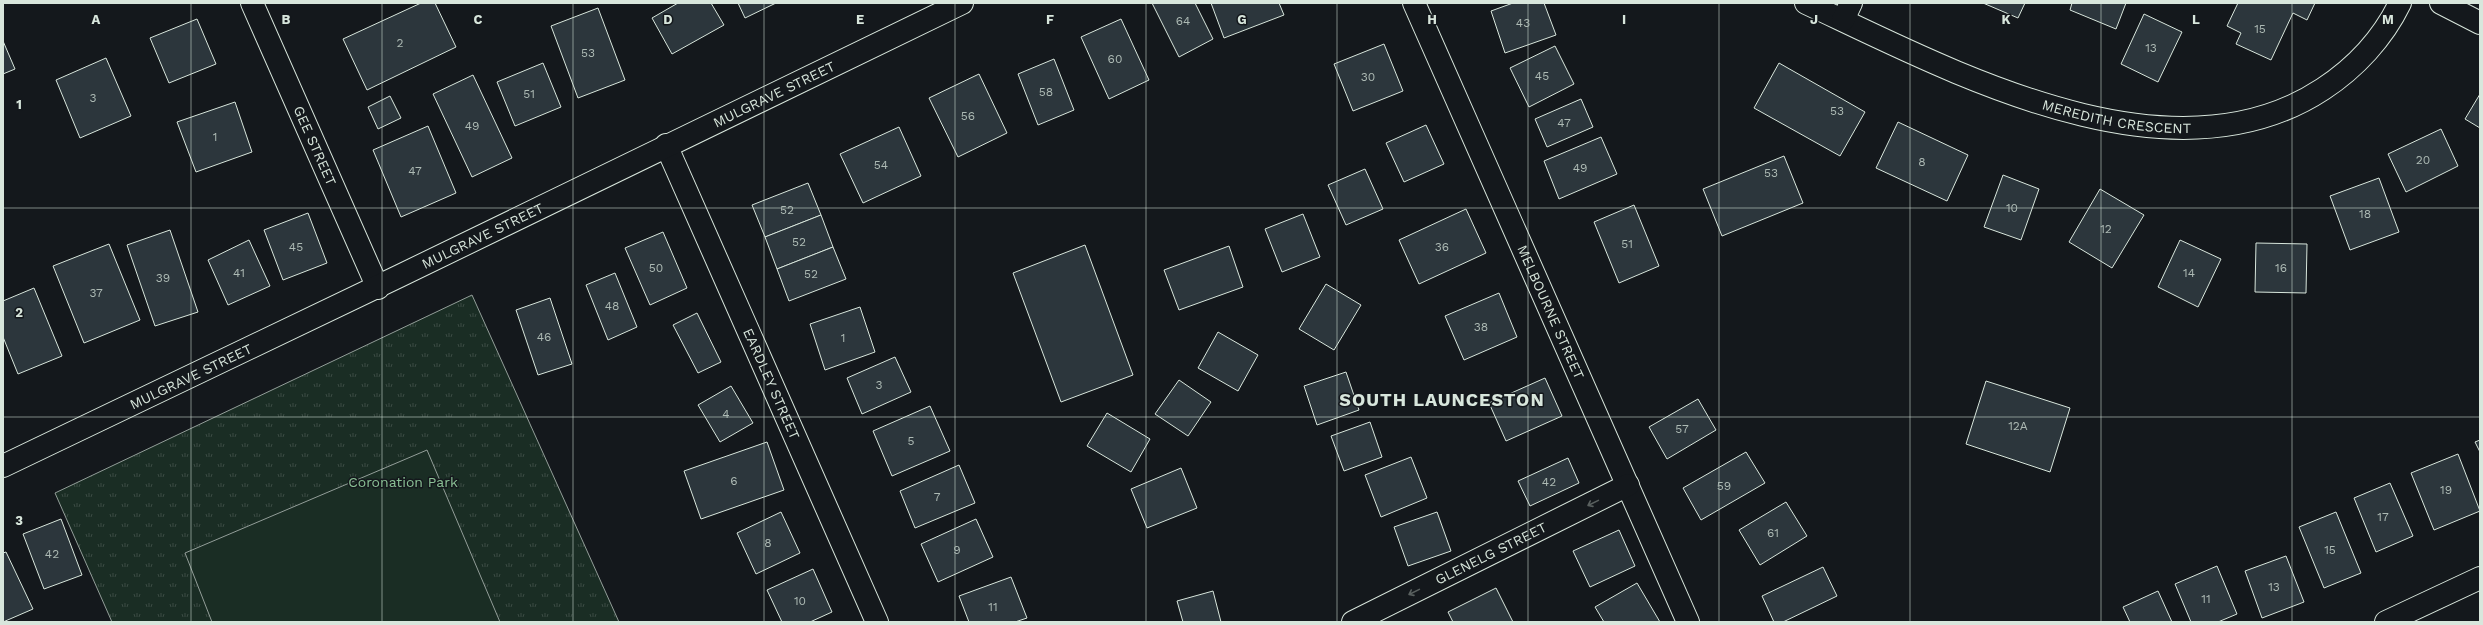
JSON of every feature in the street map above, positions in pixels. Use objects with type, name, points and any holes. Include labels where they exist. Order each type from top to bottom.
[{"type":"street","name":"GEE STREET","points":[[252,3],[378,288]]},
{"type":"street","name":"MULGRAVE STREET","points":[[3,466],[378,288],[666,145],[927,11],[962,3]]},
{"type":"street","name":"MELBOURNE STREET","points":[[1414,3],[1688,622]]},
{"type":"street","name":"MEREDITH CRESCENT","points":[[1806,3],[1847,12],[1920,57],[2048,106],[2120,123],[2157,128],[2191,128],[2253,122],[2282,112],[2309,99],[2338,80],[2355,64],[2380,37],[2400,3]]},
{"type":"street","points":[[2441,3],[2480,23]]},
{"type":"street","name":"EARDLEY STREET","points":[[666,145],[877,622]]},
{"type":"street","name":"GLENELG STREET","points":[[1353,622],[1628,485]]},
{"type":"street","points":[[2386,622],[2480,578]]},
{"type":"green space","name":"Coronation Park","points":[[472,295],[619,622],[112,622],[55,493]]},
{"type":"green space","points":[[427,450],[500,622],[212,622],[185,553]]},
{"type":"building","points":[[421,3],[435,3],[456,47],[367,90],[343,39]]},
{"type":"building","points":[[678,3],[711,3],[724,25],[672,54],[652,18]]},
{"type":"building","points":[[738,3],[776,3],[745,18]]},
{"type":"building","points":[[1152,3],[1195,3],[1213,39],[1179,57]]},
{"type":"building","points":[[1211,3],[1279,3],[1284,15],[1224,38]]},
{"type":"building","points":[[1513,3],[1544,3],[1556,35],[1505,53],[1491,11]]},
{"type":"building","points":[[1983,3],[2025,3],[2018,18]]},
{"type":"building","points":[[2072,3],[2126,3],[2116,29],[2070,10]]},
{"type":"building","points":[[2238,3],[2315,3],[2307,20],[2293,13],[2271,60],[2236,44],[2241,33],[2227,26]]},
{"type":"building","points":[[598,8],[625,80],[578,98],[551,26]]},
{"type":"building","points":[[2144,14],[2182,32],[2158,82],[2121,64]]},
{"type":"building","points":[[197,19],[216,64],[169,83],[150,38]]},
{"type":"building","points":[[1121,19],[1149,80],[1109,99],[1081,37]]},
{"type":"building","points":[[3,41],[15,69],[3,74]]},
{"type":"building","points":[[1384,44],[1403,91],[1353,111],[1334,64]]},
{"type":"building","points":[[1555,46],[1574,84],[1529,107],[1510,68]]},
{"type":"building","points":[[106,58],[131,116],[80,138],[56,80]]},
{"type":"building","points":[[1054,59],[1074,110],[1038,125],[1018,74]]},
{"type":"building","points":[[543,63],[561,107],[515,126],[497,82]]},
{"type":"building","points":[[1779,63],[1865,112],[1840,156],[1754,108]]},
{"type":"building","points":[[979,74],[1007,133],[958,157],[929,98]]},
{"type":"building","points":[[473,75],[512,158],[472,177],[433,94]]},
{"type":"building","points":[[2480,94],[2480,128],[2465,119]]},
{"type":"building","points":[[390,96],[401,118],[378,129],[368,107]]},
{"type":"building","points":[[1581,99],[1593,127],[1547,147],[1535,119]]},
{"type":"building","points":[[235,102],[252,152],[196,172],[177,122]]},
{"type":"building","points":[[1898,122],[1968,155],[1947,201],[1876,168]]},
{"type":"building","points":[[1426,125],[1444,164],[1404,182],[1386,143]]},
{"type":"building","points":[[428,126],[456,193],[401,217],[373,150]]},
{"type":"building","points":[[899,127],[921,176],[863,203],[840,154]]},
{"type":"building","points":[[2441,129],[2458,166],[2406,192],[2388,154]]},
{"type":"building","points":[[1601,137],[1617,174],[1559,199],[1544,161]]},
{"type":"building","points":[[1784,156],[1803,203],[1722,236],[1703,189]]},
{"type":"building","points":[[1365,169],[1383,209],[1346,225],[1328,185]]},
{"type":"building","points":[[2003,175],[2039,189],[2021,240],[1984,227]]},
{"type":"building","points":[[2379,178],[2399,232],[2350,250],[2330,196]]},
{"type":"building","points":[[808,183],[821,215],[765,237],[752,205]]},
{"type":"building","points":[[2100,189],[2144,215],[2112,268],[2069,242]]},
{"type":"building","points":[[1634,205],[1659,266],[1619,283],[1594,222]]},
{"type":"building","points":[[1466,209],[1486,253],[1419,284],[1399,240]]},
{"type":"building","points":[[308,213],[327,263],[283,280],[264,230]]},
{"type":"building","points":[[1303,214],[1320,257],[1282,272],[1265,229]]},
{"type":"building","points":[[821,215],[833,247],[777,269],[765,237]]},
{"type":"building","points":[[170,230],[198,312],[155,326],[127,245]]},
{"type":"building","points":[[663,232],[687,288],[650,305],[625,248]]},
{"type":"building","points":[[249,240],[270,286],[228,305],[208,260]]},
{"type":"building","points":[[2180,240],[2221,259],[2198,307],[2158,287]]},
{"type":"building","points":[[2256,243],[2307,244],[2306,293],[2255,292]]},
{"type":"building","points":[[109,244],[140,320],[84,343],[53,266]]},
{"type":"building","points":[[1085,245],[1133,375],[1061,402],[1013,273]]},
{"type":"building","points":[[1229,246],[1243,287],[1179,310],[1164,270]]},
{"type":"building","points":[[833,247],[846,279],[789,301],[777,269]]},
{"type":"building","points":[[615,273],[637,327],[608,340],[586,285]]},
{"type":"building","points":[[1326,284],[1361,305],[1334,350],[1299,329]]},
{"type":"building","points":[[34,288],[62,356],[18,374],[3,337],[3,301]]},
{"type":"building","points":[[1499,293],[1517,337],[1464,360],[1445,316]]},
{"type":"building","points":[[550,298],[572,364],[538,375],[516,310]]},
{"type":"building","points":[[860,307],[875,352],[825,370],[810,324]]},
{"type":"building","points":[[697,313],[721,362],[698,373],[673,325]]},
{"type":"building","points":[[1218,332],[1258,355],[1238,391],[1198,368]]},
{"type":"building","points":[[895,357],[911,392],[862,414],[847,378]]},
{"type":"building","points":[[1346,372],[1359,410],[1317,425],[1304,386]]},
{"type":"building","points":[[1545,378],[1562,416],[1506,441],[1489,403]]},
{"type":"building","points":[[1179,380],[1211,402],[1188,436],[1155,414]]},
{"type":"building","points":[[1986,381],[2070,408],[2050,472],[1966,444]]},
{"type":"building","points":[[731,386],[753,423],[720,442],[698,405]]},
{"type":"building","points":[[1698,399],[1716,430],[1667,459],[1649,427]]},
{"type":"building","points":[[930,406],[950,451],[892,476],[873,431]]},
{"type":"building","points":[[1107,413],[1150,439],[1131,472],[1087,446]]},
{"type":"building","points":[[1370,422],[1382,457],[1344,471],[1331,436]]},
{"type":"building","points":[[2480,440],[2480,452],[2475,442]]},
{"type":"building","points":[[767,442],[784,490],[701,519],[684,471]]},
{"type":"building","points":[[1746,452],[1765,483],[1701,520],[1683,488]]},
{"type":"building","points":[[2458,454],[2480,511],[2434,530],[2411,473]]},
{"type":"building","points":[[1411,457],[1427,498],[1381,517],[1365,475]]},
{"type":"building","points":[[1568,458],[1579,483],[1530,506],[1518,481]]},
{"type":"building","points":[[959,465],[975,503],[915,528],[900,491]]},
{"type":"building","points":[[1181,468],[1197,508],[1147,528],[1131,489]]},
{"type":"building","points":[[2390,483],[2413,536],[2376,552],[2354,498]]},
{"type":"building","points":[[1786,502],[1807,536],[1760,565],[1739,530]]},
{"type":"building","points":[[781,512],[800,553],[756,574],[737,533]]},
{"type":"building","points":[[1437,512],[1451,551],[1408,566],[1394,527]]},
{"type":"building","points":[[2336,512],[2361,573],[2324,588],[2299,527]]},
{"type":"building","points":[[61,519],[82,575],[44,589],[23,534]]},
{"type":"building","points":[[976,519],[993,557],[938,582],[921,544]]},
{"type":"building","points":[[1619,530],[1635,566],[1590,587],[1573,551]]},
{"type":"building","points":[[6,552],[33,609],[3,622],[3,553]]},
{"type":"building","points":[[2286,556],[2304,602],[2262,618],[2245,571]]},
{"type":"building","points":[[2217,566],[2237,614],[2218,622],[2191,622],[2175,584]]},
{"type":"building","points":[[1823,567],[1837,596],[1783,622],[1774,622],[1762,596]]},
{"type":"building","points":[[813,569],[832,612],[810,622],[782,622],[767,590]]},
{"type":"building","points":[[1011,577],[1027,618],[1015,622],[969,622],[959,596]]},
{"type":"building","points":[[1637,583],[1660,622],[1604,622],[1595,607]]},
{"type":"building","points":[[1496,588],[1513,622],[1453,622],[1448,612]]},
{"type":"building","points":[[1213,591],[1221,622],[1183,622],[1177,601]]},
{"type":"building","points":[[2158,591],[2172,622],[2130,622],[2123,607]]},
{"type":"district","name":"SOUTH LAUNCESTON","points":[[1442,400]]}]
